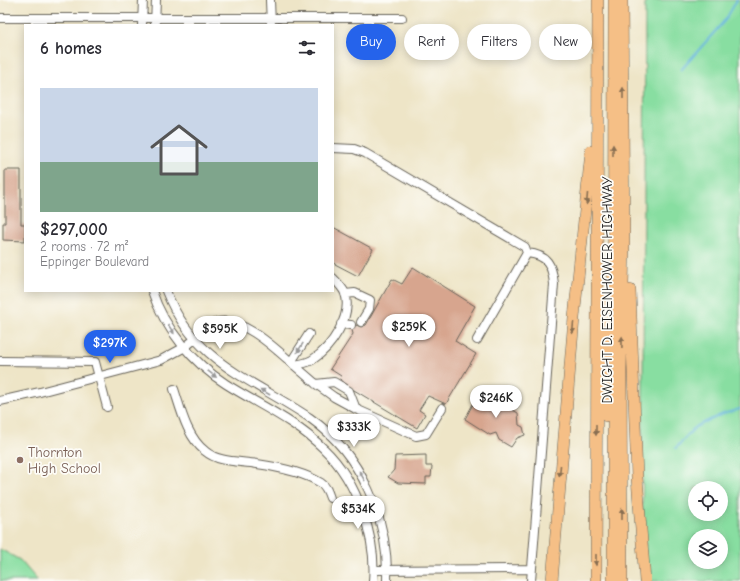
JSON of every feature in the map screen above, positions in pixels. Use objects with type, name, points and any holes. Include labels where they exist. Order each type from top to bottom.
[{"type":"highway","name":"DWIGHT D. EISENHOWER HIGHWAY","points":[[596,581],[598,0]]},
{"type":"highway","points":[[613,581],[614,0]]},
{"type":"highway","name":"DWIGHT D. EISENHOWER HIGHWAY","points":[[622,0],[624,244],[621,369],[622,581]]},
{"type":"highway","points":[[552,581],[574,318],[598,76]]},
{"type":"highway","points":[[596,237],[603,288],[606,581]]},
{"type":"highway","points":[[624,244],[629,265],[634,413],[644,581]]},
{"type":"street","points":[[142,21],[143,0]]},
{"type":"street","points":[[155,21],[156,0]]},
{"type":"street","points":[[270,0],[271,22]]},
{"type":"street","points":[[0,18],[271,22],[402,18]]},
{"type":"street","points":[[334,148],[354,149],[365,153],[525,247],[527,253],[477,340]]},
{"type":"street","points":[[527,253],[540,254],[547,261],[553,273],[554,284],[531,581]]},
{"type":"street","points":[[293,364],[312,360],[323,352],[341,324],[346,311],[345,294],[342,287],[334,279]]},
{"type":"street","points":[[152,292],[159,309],[185,347],[216,377],[311,437],[333,458],[349,482],[361,507],[370,535],[374,570],[373,581]]},
{"type":"street","points":[[166,292],[181,321],[195,339],[214,358],[235,374],[310,419],[337,443],[359,472],[370,493],[383,534],[387,570],[386,581]]},
{"type":"street","points":[[345,294],[355,293],[370,300],[369,309],[361,322]]},
{"type":"street","points":[[0,401],[161,360],[185,347],[215,323],[227,321],[246,327],[334,397],[356,409],[416,436],[426,434],[442,408]]},
{"type":"street","points":[[341,324],[351,324]]},
{"type":"street","points":[[293,364],[309,334]]},
{"type":"street","points":[[0,361],[95,362],[107,407]]},
{"type":"street","points":[[316,384],[334,382],[349,391],[356,409]]},
{"type":"street","points":[[174,389],[194,440],[206,452],[218,459],[285,469],[322,483],[328,490],[330,498]]},
{"type":"street","points":[[374,570],[532,570]]},
{"type":"green space","points":[[645,0],[740,0],[740,581],[642,581]]},
{"type":"green space","points":[[0,549],[20,560],[38,581],[0,581]]},
{"type":"building","points":[[5,170],[21,170],[21,224],[24,224],[24,241],[3,240],[3,223],[5,223]]},
{"type":"building","points":[[334,228],[373,249],[358,276],[334,264]]},
{"type":"building","points":[[413,267],[475,306],[455,341],[476,354],[446,404],[428,396],[419,410],[425,414],[417,428],[354,390],[340,379],[341,376],[330,369],[353,334],[352,330],[356,325],[361,327],[366,325],[392,279],[402,284]]},
{"type":"building","points":[[480,391],[518,413],[519,425],[523,427],[525,435],[517,438],[511,447],[499,440],[496,433],[490,435],[465,419]]},
{"type":"building","points":[[426,455],[426,466],[432,466],[431,477],[426,477],[426,484],[398,483],[388,477],[394,470],[395,456]]},
{"type":"waterway","points":[[681,70],[726,19],[737,0]]},
{"type":"waterway","points":[[676,448],[695,427],[723,414],[740,409]]},
{"type":"place","name":"Thornton High School","points":[[20,460]]}]
